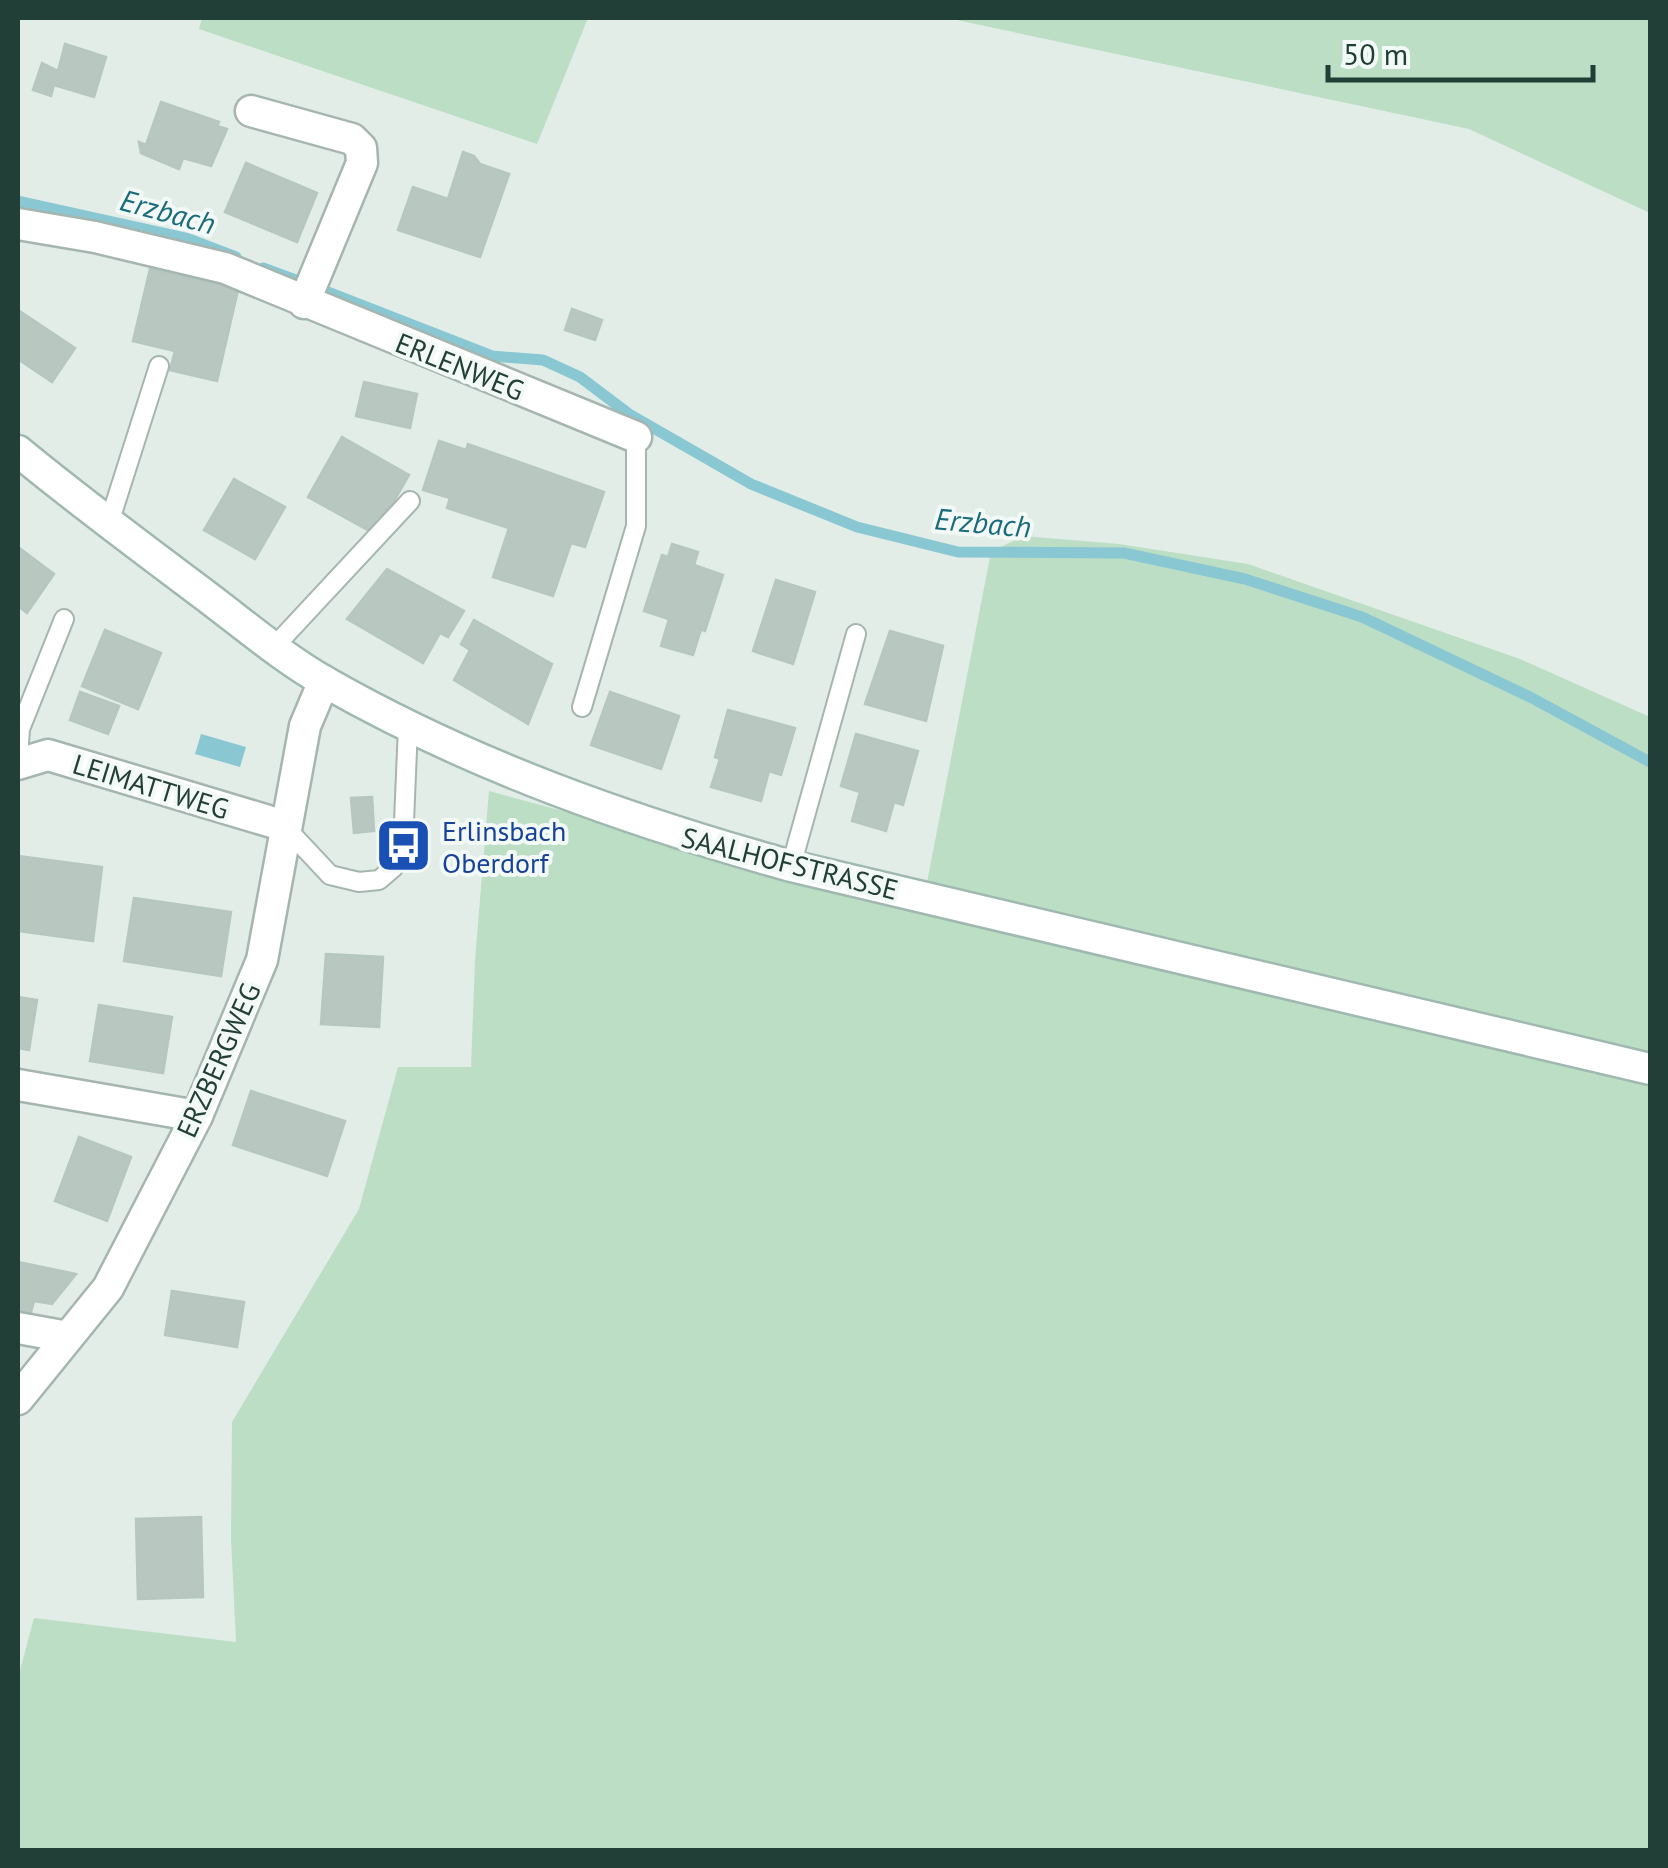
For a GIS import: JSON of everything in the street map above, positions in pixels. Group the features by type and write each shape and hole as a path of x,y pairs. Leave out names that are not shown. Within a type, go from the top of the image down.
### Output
{"street":[{"path":"251,111 352,138 362,148 362,163 304,303"},
{"name":"ERLENWEG","path":"18,224 95,237 224,268 636,437"},
{"name":"SAALHOFSTRASSE","path":"18,451 324,681 408,726 582,802 672,833 791,866 1650,1069"},
{"name":"ERZBERGWEG","path":"18,1399 108,1288 197,1116 262,960 305,726 324,681"},
{"name":"LEIMATTWEG","path":"18,761 48,755 284,826"},
{"path":"18,1085 197,1116"},
{"path":"18,1328 68,1336"}],"lane":[{"path":"110,523 158,366"},
{"name":"ERLENWEG","path":"582,707 636,526 636,437"},
{"path":"274,647 410,501"},
{"path":"18,761 20,729 64,619"},
{"path":"791,866 856,634"},
{"path":"284,826 330,875 359,882 379,880 394,868 404,846 408,726"}],"green space":[{"path":"202,18 588,18 537,144 199,29"},
{"path":"947,18 1650,18 1650,213 1469,129"},
{"path":"1023,536 1119,544 1248,564 1520,659 1650,717 1650,1850 18,1850 18,1678 34,1618 236,1642 231,1538 232,1422 359,1209 398,1067 471,1067 489,791 922,908 991,552"}],"water":[{"path":"201,734 246,747 240,767 195,754"}],"building":[{"path":"65,44 106,57 94,97 54,85 51,96 33,90 42,63 58,71"},
{"path":"161,102 219,122 217,126 227,129 211,166 183,158 179,169 141,153 139,142 146,145"},
{"path":"463,152 474,156 480,164 509,174 480,257 398,230 413,187 448,199"},
{"path":"246,163 317,193 297,242 225,212"},
{"path":"150,269 238,290 217,381 170,370 175,351 133,341"},
{"path":"572,309 602,320 595,340 565,330"},
{"path":"18,310 75,348 52,382 18,359"},
{"path":"364,382 417,394 410,428 356,416"},
{"path":"342,437 409,475 375,534 308,497"},
{"path":"439,441 466,450 468,444 604,492 585,547 571,543 553,596 493,577 509,528 447,508 450,498 423,490"},
{"path":"234,479 285,507 255,559 204,530"},
{"path":"672,544 698,552 694,565 723,575 705,631 644,611 662,555 668,557"},
{"path":"18,547 54,574 27,613 18,606"},
{"path":"387,569 464,611 448,637 440,633 423,663 347,619"},
{"path":"776,580 815,592 793,664 753,651"},
{"path":"669,619 701,629 693,655 661,646"},
{"path":"474,620 552,664 528,724 454,680 470,650 461,644"},
{"path":"105,630 161,653 138,709 82,686"},
{"path":"890,631 943,646 926,721 865,704"},
{"path":"80,692 119,706 108,734 70,720"},
{"path":"610,692 679,716 661,769 591,745"},
{"path":"728,710 795,728 781,775 769,771 761,801 711,787"},
{"path":"856,734 918,751 903,805 894,802 886,831 852,821 860,792 841,786"},
{"path":"372,797 374,831 354,833 351,798"},
{"path":"18,856 102,867 93,941 18,931"},
{"path":"134,898 231,912 221,976 124,961"},
{"path":"326,954 383,957 379,1027 321,1024"},
{"path":"18,997 37,1000 29,1050 18,1048"},
{"path":"99,1005 172,1017 163,1073 90,1061"},
{"path":"251,1091 345,1121 327,1176 233,1145"},
{"path":"79,1137 131,1157 107,1221 55,1201"},
{"path":"18,1262 76,1274 52,1304 34,1301 30,1316 18,1313"},
{"path":"172,1291 244,1302 237,1347 165,1335"},
{"path":"201,1517 203,1597 138,1599 136,1519"}],"waterway":[{"name":"Erzbach","path":"18,201 186,238 236,257"},
{"name":"Erzbach","path":"263,268 301,282"},
{"name":"Erzbach","path":"325,291 492,356 543,360 580,377 629,414 751,484 857,527 958,552 1124,553 1245,579 1362,617 1532,698 1650,762"}],"place":[{"name":"Erlinsbach Oberdorf","path":"403,846"}]}
